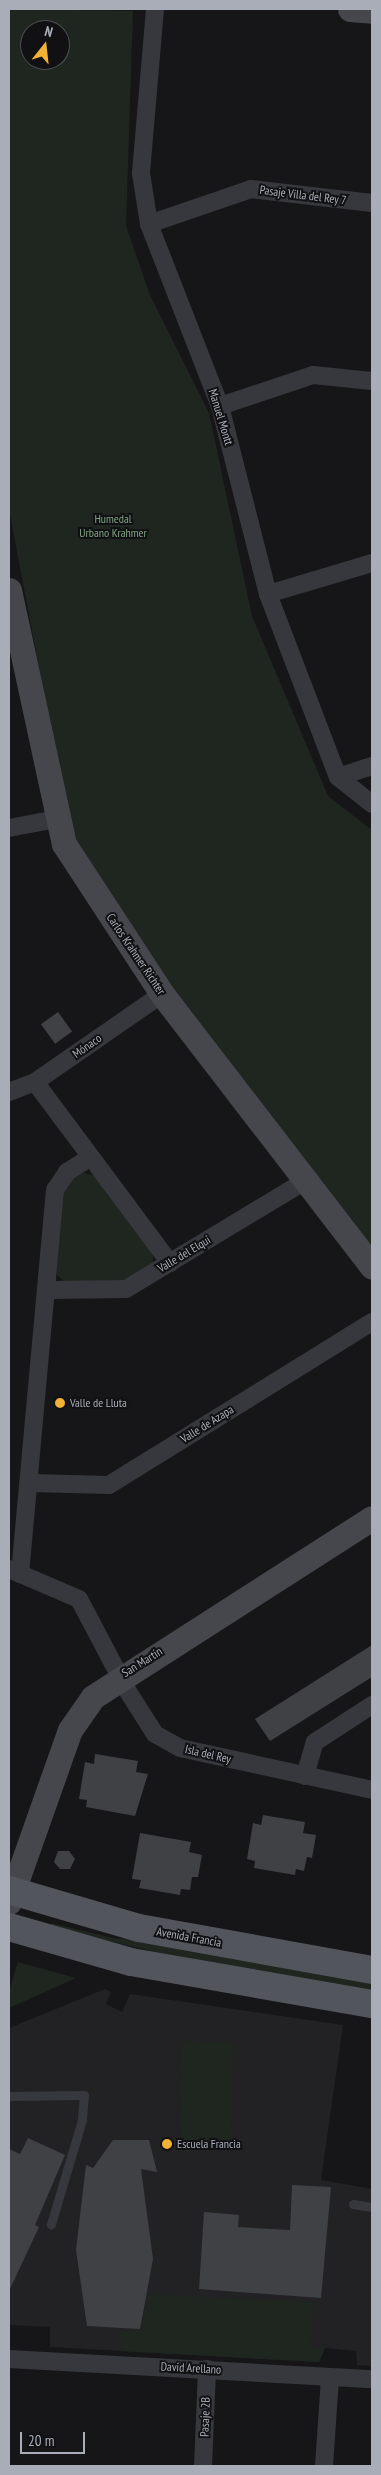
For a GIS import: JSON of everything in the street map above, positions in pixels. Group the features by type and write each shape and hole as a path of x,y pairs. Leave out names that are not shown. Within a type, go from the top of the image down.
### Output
{"main road":[{"name":"Avenida Francia","path":"10,1894 139,1928 372,1970"},
{"path":"9,1927 131,1962 372,2004"}],"street":[{"name":"Manuel Montt","path":"155,9 141,173 149,224 220,406 268,594 338,777"},
{"path":"350,9 372,11"},
{"name":"Pasaje Villa del Rey 7","path":"149,224 251,189 372,204"},
{"path":"220,406 313,375 372,381"},
{"path":"268,594 372,564"},
{"name":"Carlos Krahmer Richter","path":"9,590 17,667 56,819 69,853 162,994 308,1179 372,1267"},
{"path":"338,777 372,766"},
{"path":"338,777 372,804"},
{"path":"9,828 56,819"},
{"name":"Mónaco","path":"9,1092 35,1082 162,994"},
{"path":"35,1082 89,1158 170,1263"},
{"path":"14,1572 30,1483 49,1290 55,1190 67,1172 89,1158"},
{"name":"Valle del Elqui","path":"49,1290 126,1289 308,1179"},
{"name":"Valle de Azapa","path":"30,1483 109,1485 372,1322"},
{"name":"San Martín","path":"10,1894 70,1730 93,1697 120,1676 372,1518"},
{"name":"Isla del Rey","path":"14,1572 78,1599 120,1676 155,1734 180,1748 372,1790"},
{"path":"305,1776 315,1742 372,1705"},
{"name":"David Arellano","path":"9,2359 372,2379"},
{"name":"Pasaje 2B","path":"203,2466 207,2369"},
{"path":"324,2466 330,2377"}],"lane":[{"path":"9,2096 84,2095 82,2120 51,2224"},
{"path":"353,2204 372,2207"}],"shaded area":[{"name":"Escuela Francia","path":"105,1989 111,1992 106,2004 122,2012 130,1994 343,2025 321,2180 372,2189 372,2366 357,2365 356,2351 325,2348 319,2362 50,2347 50,2327 9,2325 9,2028"}],"green space":[{"name":"Humedal Urbano Krahmer","path":"9,9 133,11 126,226 150,295 209,413 252,616 328,796 372,830 372,1256 171,985 71,837 9,509"},
{"path":"79,1172 94,1175 154,1253 152,1266 121,1285 69,1286 56,1274 62,1189"},
{"path":"51,1923 117,1939 142,1937 372,1982 372,1993 160,1953 51,1927"},
{"path":"18,1962 76,1978 9,2008 9,1991"},
{"path":"182,2041 233,2042 231,2144 180,2143"},
{"path":"148,2294 314,2302 310,2348 325,2348 319,2362 120,2351 121,2331 141,2331"}],"building":[{"path":"58,1012 72,1031 55,1044 41,1024"},
{"path":"372,1645 372,1677 270,1741 255,1719"},
{"path":"95,1754 138,1761 136,1772 148,1774 135,1816 86,1807 87,1800 79,1799 85,1762 94,1764"},
{"path":"263,1815 305,1822 303,1833 316,1835 312,1858 307,1857 304,1871 296,1869 295,1875 254,1868 255,1861 247,1859 253,1823 261,1825"},
{"path":"140,1833 191,1842 189,1852 202,1855 198,1877 192,1877 190,1890 181,1889 180,1895 139,1888 141,1880 132,1879"},
{"path":"58,1851 69,1851 75,1859 70,1869 60,1869 54,1862"},
{"path":"28,2138 65,2155 35,2225 39,2227 9,2291 9,2149 20,2154"},
{"path":"113,2140 149,2140 157,2172 141,2169 153,2259 140,2329 87,2326 76,2250 86,2165 93,2168"},
{"path":"292,2185 331,2187 321,2298 199,2289 204,2212 239,2215 238,2227 290,2230"}],"place":[{"name":"Valle de Lluta","path":"60,1403"},
{"name":"Escuela Francia","path":"167,2144"}]}
